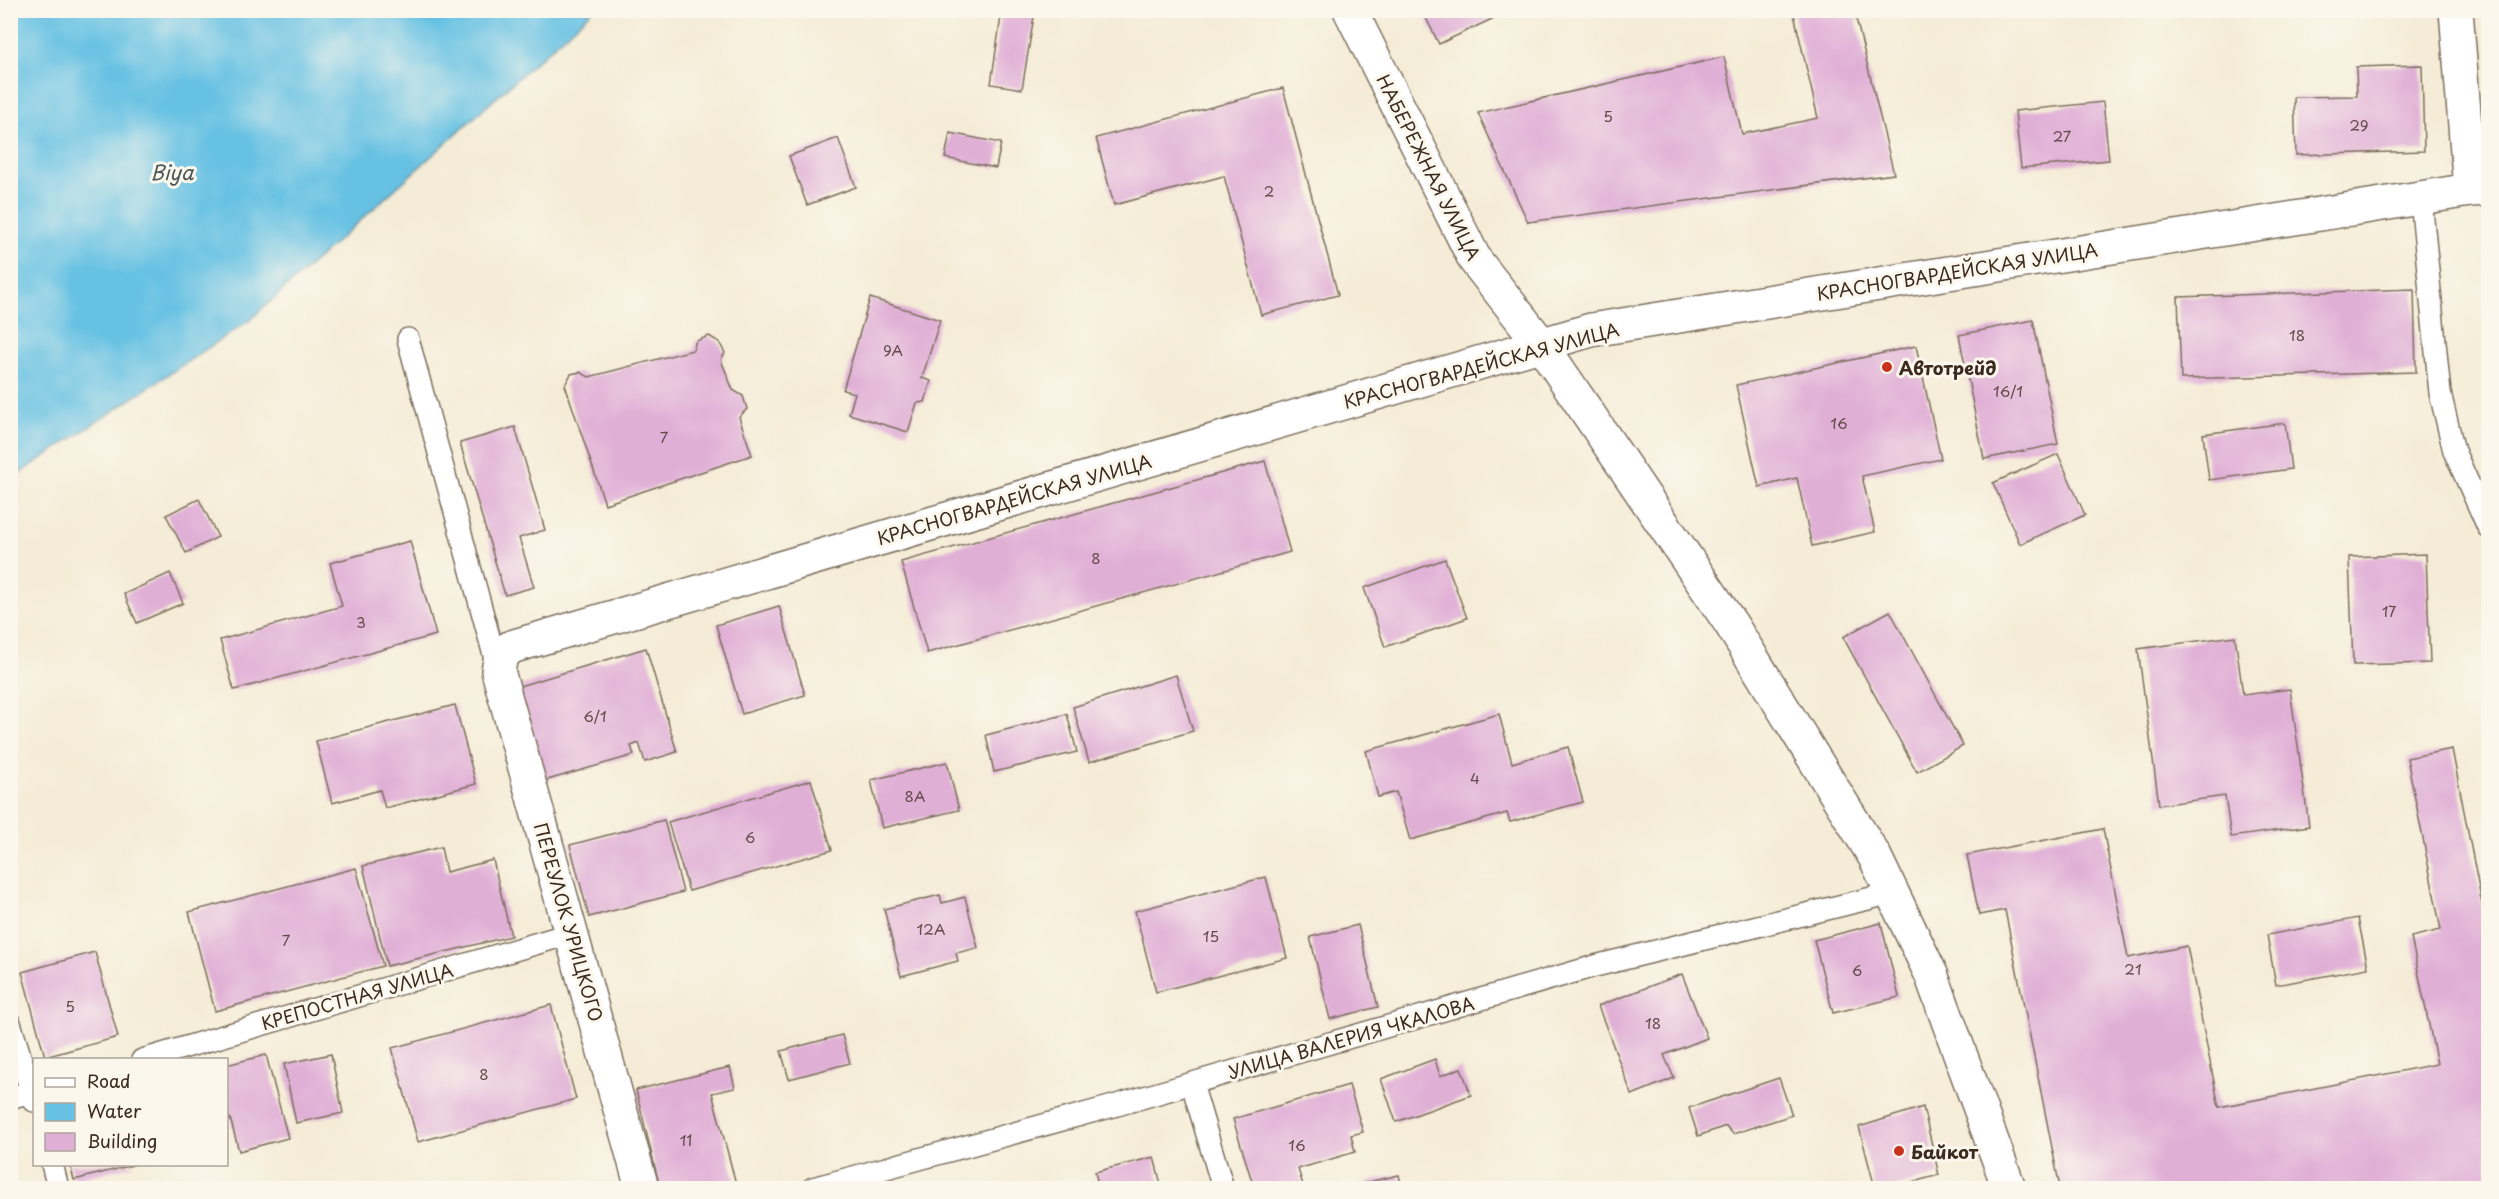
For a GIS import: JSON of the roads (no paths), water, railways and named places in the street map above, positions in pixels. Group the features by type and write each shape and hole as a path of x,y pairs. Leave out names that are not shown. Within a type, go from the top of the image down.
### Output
{"street":[{"name":"НАБЕРЕЖНАЯ УЛИЦА","path":"1350,10 1475,260 1541,344 1731,624 1875,856 1931,974 2009,1188"},
{"path":"2456,10 2479,189"},
{"name":"КРАСНОГВАРДЕЙСКАЯ УЛИЦА","path":"500,663 511,647 1602,328 2479,189"},
{"name":"ПЕРЕУЛОК УРИЦКОГО","path":"500,663 642,1188"}],"lane":[{"path":"2421,199 2440,393 2454,451 2488,527"},
{"path":"408,339 500,663"},
{"name":"УЛИЦА ВАЛЕРИЯ ЧКАЛОВА","path":"813,1188 1192,1084 1595,966 1892,893"},
{"name":"КРЕПОСТНАЯ УЛИЦА","path":"145,1058 572,933"},
{"path":"10,1023 33,1092"},
{"path":"1192,1084 1223,1188"},
{"path":"10,1098 33,1095"},
{"path":"52,1166 58,1188"}],"water":[{"name":"Biya","path":"11,10 592,11 250,320 11,479"}],"place":[{"name":"Автотрейд","path":"1887,367"},
{"name":"Байкот","path":"1899,1151"}]}
